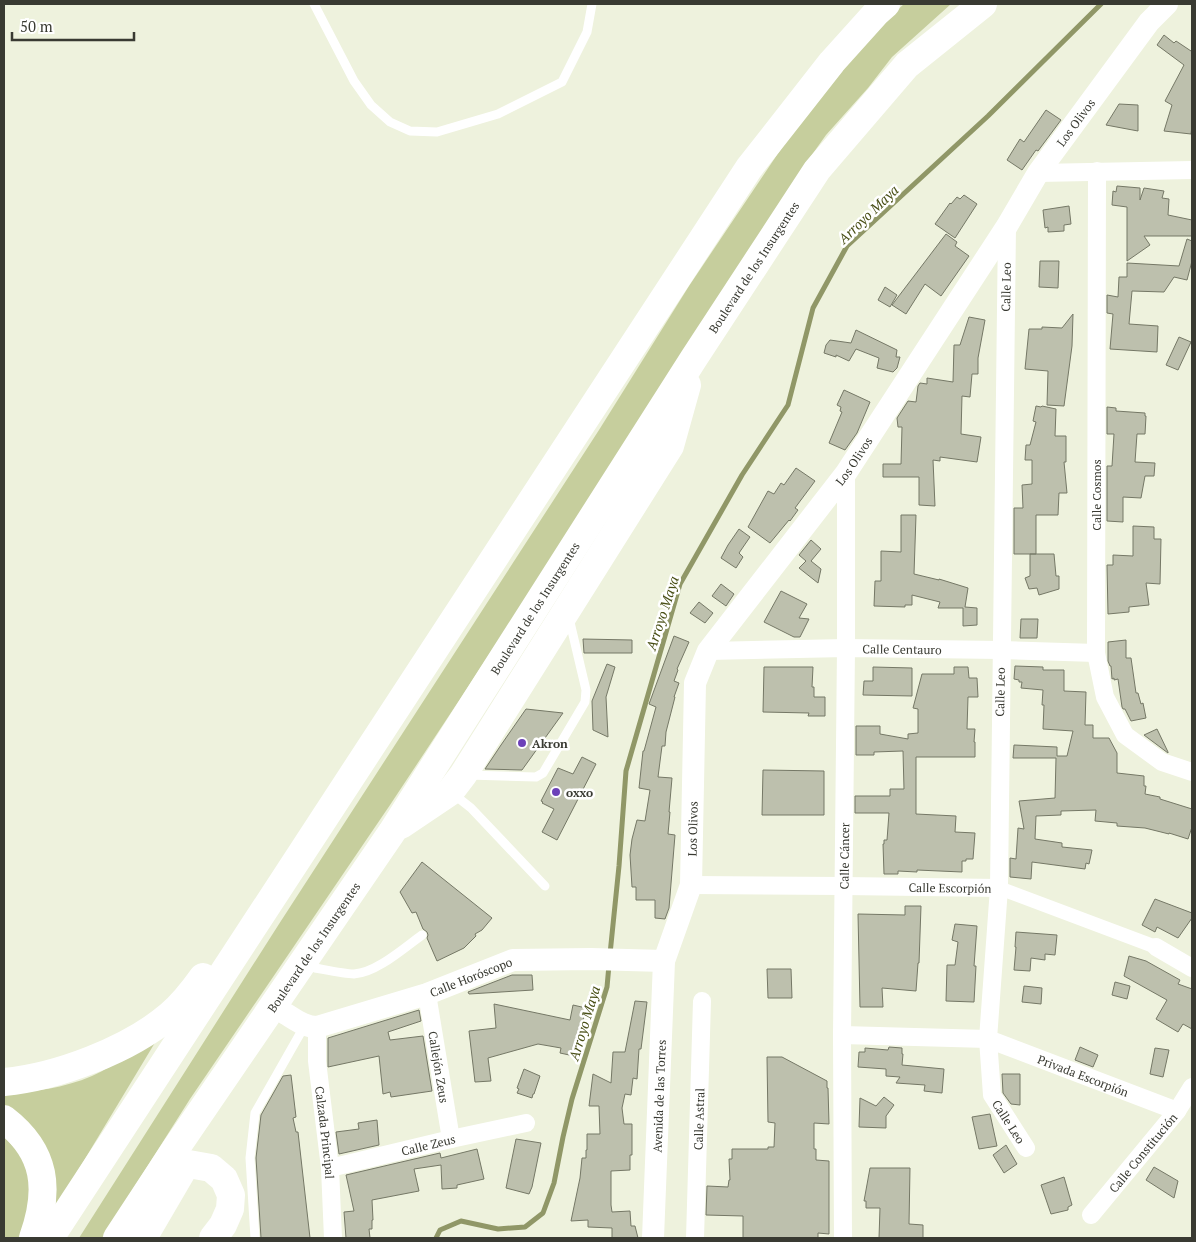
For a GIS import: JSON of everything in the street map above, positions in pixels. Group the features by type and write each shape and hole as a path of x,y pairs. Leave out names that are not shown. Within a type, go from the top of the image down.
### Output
{"highway":[{"path":"50,1238 749,168 832,62 876,12 886,4"},
{"name":"Boulevard de los Insurgentes","path":"117,1238 176,1148 386,841 694,358 817,170 907,65 983,4"},
{"path":"143,1238 181,1173 183,1163 303,1022 315,968 386,841 457,783 670,446 694,358"},
{"path":"4,1082 38,1077 89,1061 146,1032 170,1015 191,994 321,823"},
{"path":"4,1118 17,1129 26,1141 41,1171 43,1185 42,1207 33,1238"},
{"path":"183,1163 211,1168 224,1179 231,1195 230,1209 223,1225 214,1238"}],"street":[{"name":"Los Olivos","path":"664,961 691,886 695,683 708,651 846,472 1006,226 1038,173 1149,22 1167,4"},
{"path":"1038,173 1192,170"},
{"name":"Calle Cosmos","path":"1097,172 1096,653 1105,697 1126,735 1162,762 1192,772"},
{"name":"Calle Leo","path":"1006,226 999,888 988,1039 992,1095 1026,1148"},
{"name":"Calle Cáncer","path":"843,1238 842,1035 846,472"},
{"name":"Calle Centauro","path":"708,651 846,648 1096,653"},
{"name":"Calle Escorpión","path":"691,886 999,888 1156,947 1192,968"},
{"name":"Calle Horóscopo","path":"303,1022 427,994 513,960 591,959 664,961"},
{"name":"Avenida de las Torres","path":"654,1236 664,961"},
{"name":"Callejón Zeus","path":"427,994 451,1139"},
{"name":"Calle Astral","path":"695,1238 702,1001"},
{"name":"Calzada Principal","path":"303,1022 317,1061 330,1168 333,1238"},
{"path":"842,1035 988,1039"},
{"name":"Privada Escorpión","path":"988,1039 1177,1111"},
{"name":"Calle Constitución","path":"1091,1215 1177,1111 1192,1087"},
{"name":"Calle Zeus","path":"330,1168 526,1123"}],"lane":[{"path":"314,4 354,81 371,105 390,122 410,131 437,132 498,114 562,82 587,32 592,4"},
{"path":"545,886 471,808 457,783 536,778 543,773 585,702 586,690 567,610"},
{"path":"315,968 354,974 367,972 376,968 422,935"},
{"path":"255,1238 250,1158 255,1113 303,1022"}],"green space":[{"path":"904,4 951,4 892,57 868,88 826,135 804,166 462,696 190,1099 102,1238 79,1238 279,924 599,430 689,286 783,146 872,33"},
{"path":"159,1036 56,1207 54,1187 4,1113 4,1093 49,1089 71,1084 109,1067"},
{"path":"4,1137 26,1162 35,1181 28,1238 4,1238"}],"building":[{"path":"1164,35 1174,43 1176,41 1191,51 1192,49 1191,134 1164,131 1172,105 1165,101 1184,65 1157,45"},
{"path":"1119,104 1138,105 1138,131 1106,125"},
{"path":"1046,110 1061,120 1022,170 1007,160 1020,139 1024,142"},
{"path":"1117,186 1140,188 1140,200 1144,188 1164,191 1162,198 1169,199 1168,215 1192,220 1192,236 1144,236 1150,245 1127,261 1127,207 1112,205 1113,191 1116,192"},
{"path":"964,195 977,204 955,238 935,224 950,203 957,197 960,199"},
{"path":"1069,206 1071,224 1064,225 1064,231 1048,232 1048,227 1045,228 1043,210"},
{"path":"946,234 957,242 955,246 969,256 941,296 925,284 906,314 892,305"},
{"path":"1187,239 1192,241 1192,261 1187,280 1174,277 1164,292 1132,291 1129,324 1158,326 1157,352 1110,349 1113,314 1107,313 1107,295 1118,297 1119,277 1127,277 1127,263 1179,266"},
{"path":"1040,261 1059,261 1058,288 1039,287"},
{"path":"885,287 897,295 890,307 878,300"},
{"path":"1073,314 1072,346 1064,406 1047,405 1048,371 1025,369 1029,329 1042,329 1042,327 1062,328"},
{"path":"969,317 985,320 978,358 978,374 972,374 970,397 962,396 961,434 981,437 977,462 940,457 940,461 933,460 935,506 919,505 919,477 883,477 883,464 901,464 902,427 898,427 897,418 908,401 916,402 920,383 927,384 927,378 953,382 954,345 960,345"},
{"path":"856,330 897,350 896,357 900,357 897,368 893,372 877,368 879,358 856,349 849,361 836,355 836,357 824,353 826,345 830,340 851,343"},
{"path":"1179,337 1191,342 1178,370 1166,365"},
{"path":"844,390 870,402 857,433 845,450 829,443 842,412 840,411 841,407 837,405"},
{"path":"1036,406 1056,409 1055,436 1066,436 1066,462 1064,462 1067,493 1059,493 1058,515 1036,515 1036,554 1014,554 1014,508 1023,508 1022,485 1032,484 1032,460 1025,460 1026,445 1030,445 1036,422 1033,421"},
{"path":"1107,407 1116,408 1116,411 1145,413 1145,434 1137,434 1135,462 1155,463 1154,476 1145,476 1141,498 1123,497 1123,522 1107,521 1107,466 1112,466 1114,434 1107,434"},
{"path":"796,468 815,481 795,508 798,510 770,543 748,527 768,491 774,494 781,483 784,485"},
{"path":"901,515 916,515 914,574 968,588 965,607 977,608 977,625 963,626 963,608 938,608 940,602 912,595 912,605 905,605 905,607 874,606 875,581 881,581 881,551 901,552"},
{"path":"1133,526 1154,527 1154,539 1161,539 1160,584 1146,583 1149,605 1129,607 1129,612 1108,614 1107,565 1113,565 1113,555 1133,556"},
{"path":"739,529 750,537 739,553 743,557 736,568 721,558"},
{"path":"811,540 821,549 811,561 821,569 818,583 799,568 806,561 799,555"},
{"path":"1030,554 1054,554 1056,576 1059,576 1059,589 1039,595 1037,588 1029,589 1025,578 1030,576"},
{"path":"721,584 734,594 726,606 712,596"},
{"path":"781,591 807,604 799,618 809,619 800,637 794,637 764,622"},
{"path":"699,602 713,613 705,623 690,613"},
{"path":"1021,619 1038,619 1037,638 1020,638"},
{"path":"674,636 689,642 677,669 674,681 679,683 666,732 665,746 662,746 658,777 672,778 668,834 675,835 669,908 665,919 655,918 655,900 636,900 636,887 632,887 630,855 637,820 645,821 650,790 639,788 643,751 656,707 649,704"},
{"path":"583,639 632,640 632,653 584,653"},
{"path":"1126,640 1126,658 1131,658 1136,693 1138,693 1141,704 1143,703 1146,718 1131,721 1122,707 1118,679 1112,679 1111,666 1108,661 1108,642"},
{"path":"607,664 615,667 606,697 608,737 593,730 592,701"},
{"path":"1015,666 1043,667 1043,670 1064,670 1064,691 1086,692 1085,725 1093,725 1093,738 1109,738 1117,753 1117,773 1144,776 1145,794 1160,797 1160,799 1192,809 1192,827 1188,839 1145,828 1117,826 1117,823 1095,821 1096,810 1061,811 1061,815 1036,816 1035,839 1062,843 1062,847 1092,850 1089,864 1086,863 1085,869 1032,862 1031,879 1010,877 1010,858 1016,859 1018,828 1024,829 1019,801 1055,798 1056,758 1013,758 1014,745 1057,747 1057,756 1067,756 1073,731 1043,729 1043,690 1021,688 1022,682 1014,679"},
{"path":"764,667 813,667 812,687 814,687 814,697 825,697 825,716 808,716 809,713 763,712"},
{"path":"873,667 912,668 912,696 863,695 864,681 873,681"},
{"path":"954,667 968,667 969,678 977,678 978,697 968,697 967,729 975,729 975,757 916,757 916,814 956,816 955,832 975,833 973,859 962,861 962,872 917,870 917,872 898,871 898,874 884,874 883,844 884,840 887,840 889,813 855,813 855,796 890,796 890,789 904,789 903,751 874,752 874,755 856,755 856,726 880,726 880,734 908,739 908,734 918,733 918,709 913,708 922,674 954,674"},
{"name":"Akron","path":"526,709 563,713 522,770 485,769 501,745"},
{"path":"1157,729 1168,752 1168,753 1144,735"},
{"path":"582,757 596,764 557,840 542,832 554,809 541,801 558,768 573,774"},
{"path":"763,770 824,771 824,815 762,815"},
{"path":"422,862 492,918 482,930 475,934 476,936 464,948 437,961 427,938 427,932 423,929 416,912 412,913 400,892"},
{"path":"1155,899 1192,913 1192,918 1178,938 1157,927 1155,932 1142,925"},
{"path":"905,906 921,906 916,991 882,988 883,1007 860,1007 858,914 905,915"},
{"path":"955,924 977,926 974,1002 946,1001 947,965 955,965 958,942 952,940"},
{"path":"1016,932 1057,935 1055,955 1045,954 1045,960 1031,958 1030,971 1014,970"},
{"path":"1129,956 1146,961 1180,980 1178,984 1192,989 1192,1029 1183,1024 1178,1032 1156,1019 1167,1000 1124,976"},
{"path":"767,969 791,969 792,998 768,998"},
{"path":"512,975 532,975 533,990 469,994 468,992"},
{"path":"1115,982 1130,986 1127,999 1112,995"},
{"path":"1024,986 1042,988 1041,1004 1022,1002"},
{"path":"635,1001 647,1002 641,1049 639,1049 637,1079 633,1078 631,1095 625,1094 622,1108 624,1124 632,1124 632,1155 630,1155 630,1170 611,1171 611,1205 612,1212 630,1211 631,1226 635,1226 638,1238 612,1238 612,1228 588,1227 588,1220 571,1221 582,1158 586,1158 587,1134 600,1134 599,1106 589,1106 593,1074 611,1083 613,1052 625,1052"},
{"path":"494,1004 570,1020 573,1005 586,1008 574,1056 560,1053 561,1048 538,1044 488,1058 491,1081 475,1082 469,1031 496,1028"},
{"path":"419,1010 421,1021 388,1032 390,1040 423,1036 432,1091 391,1097 390,1092 383,1094 379,1056 328,1067 328,1038"},
{"path":"889,1047 902,1048 902,1065 944,1069 942,1093 924,1091 925,1085 896,1083 900,1077 886,1076 886,1069 858,1067 859,1052 865,1052 865,1048 888,1050"},
{"path":"1080,1047 1098,1055 1093,1067 1075,1060"},
{"path":"1155,1048 1169,1050 1163,1077 1150,1074"},
{"path":"767,1057 782,1057 827,1081 829,1124 814,1123 814,1149 816,1149 816,1160 829,1161 829,1234 818,1233 818,1238 743,1238 743,1216 706,1215 707,1186 728,1187 730,1180 729,1159 732,1159 732,1149 768,1149 768,1147 774,1147 775,1123 768,1122"},
{"path":"524,1069 540,1076 532,1098 517,1093"},
{"path":"1002,1074 1020,1074 1020,1105 1011,1104 1003,1093"},
{"path":"291,1075 296,1117 293,1118 296,1132 298,1132 310,1238 261,1238 256,1158 261,1115 283,1076"},
{"path":"884,1097 894,1105 886,1116 886,1128 859,1127 860,1098 876,1106"},
{"path":"990,1114 997,1146 979,1149 972,1117"},
{"path":"377,1120 379,1145 339,1154 336,1132 359,1129 358,1123"},
{"path":"516,1139 541,1143 529,1194 506,1188"},
{"path":"1006,1145 1017,1164 1004,1173 993,1155"},
{"path":"477,1149 484,1179 457,1185 457,1188 442,1189 441,1165 414,1169 419,1191 372,1200 373,1220 372,1229 369,1229 370,1238 346,1238 344,1212 354,1211 346,1175 440,1153 441,1158"},
{"path":"1154,1167 1178,1181 1174,1198 1146,1180"},
{"path":"870,1168 910,1168 909,1224 923,1225 923,1238 879,1238 880,1208 866,1208 866,1201 864,1201"},
{"path":"1064,1177 1072,1205 1068,1207 1068,1210 1051,1214 1041,1185"}],"waterway":[{"name":"Arroyo Maya","path":"610,954 626,771 680,584 742,475 788,405 813,308 847,246 988,116 1101,4"},
{"name":"Arroyo Maya","path":"436,1238 440,1230 461,1221 498,1229 525,1227 543,1213 554,1183 572,1099 607,987 609,965"}],"place":[{"name":"Akron","path":"522,743"},
{"name":"oxxo","path":"556,792"}]}
